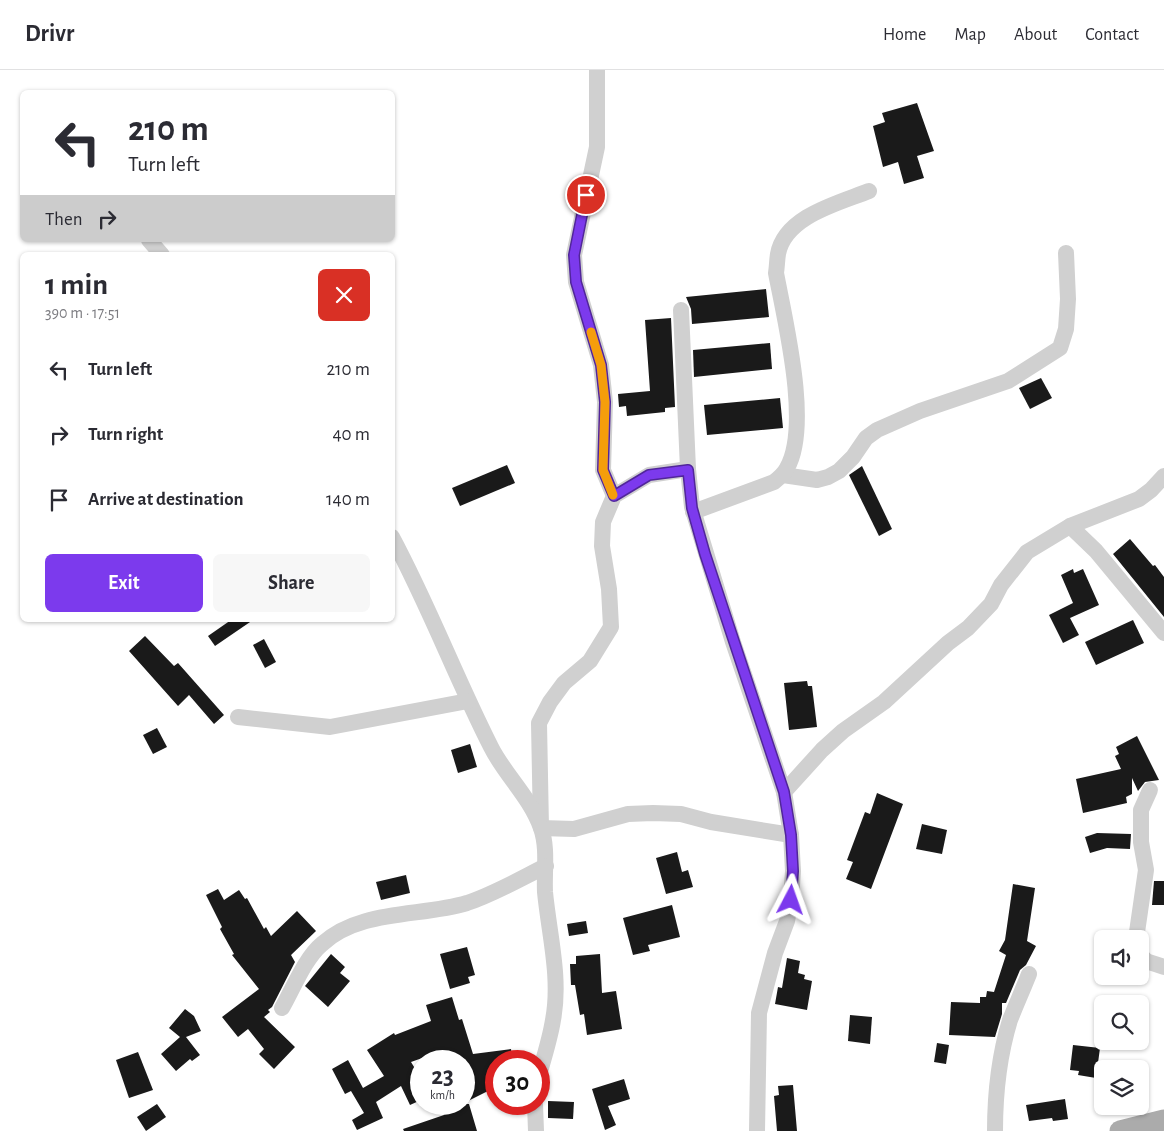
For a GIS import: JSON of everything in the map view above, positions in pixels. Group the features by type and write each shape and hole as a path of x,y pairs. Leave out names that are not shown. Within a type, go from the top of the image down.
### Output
{"main road":[{"path":"1120,1131 1164,1120"}],"street":[{"path":"597,70 596,147 574,255 576,282 601,365 605,402 603,470 614,496"},
{"path":"694,512 774,482 788,467 794,446 797,404 776,273 778,252 786,236 814,212 870,191"},
{"path":"151,242 159,252"},
{"path":"782,475 817,480 828,477 839,471 853,457 866,438 877,430 920,411 1008,381 1060,348 1066,329 1068,299 1066,253"},
{"path":"681,310 688,470 694,512 731,634 784,792 791,835 793,871 790,907 758,1013 757,1131"},
{"path":"546,1050 554,1020 555,985 545,890 546,866 541,828 539,723 550,702 564,683 590,661 611,627 603,522 614,496 649,475 688,470"},
{"path":"784,792 822,750 843,731 884,702 948,643 968,628 991,604 1001,585 1027,552 1070,526 1139,499 1164,476"},
{"path":"1070,526 1096,552 1164,633"},
{"path":"395,543 415,579 468,701 499,763 525,798 541,828"},
{"path":"238,717 330,727 468,701"},
{"path":"1137,930 1146,870 1141,842 1142,810 1150,790"},
{"path":"541,828 574,829 628,814 653,813 681,814 711,822 791,835"},
{"path":"282,1008 313,953 322,943 336,934 354,926 388,916 465,904 546,866"},
{"path":"1149,963 1164,968"},
{"path":"995,1131 997,1084 1001,1058 1010,1021 1029,974"},
{"path":"535,1115 536,1131"}],"building":[{"path":"917,103 934,151 917,156 924,178 904,184 898,162 883,167 873,126 885,122 882,113"},
{"path":"766,289 769,317 692,324 691,309 686,297"},
{"path":"671,318 675,407 665,408 665,412 627,416 626,406 619,407 618,394 650,391 645,320"},
{"path":"770,343 772,369 694,377 693,350"},
{"path":"1041,378 1052,398 1030,409 1019,388"},
{"path":"780,398 783,428 707,435 704,405"},
{"path":"507,465 515,483 460,506 452,488"},
{"path":"862,466 892,529 879,536 849,475"},
{"path":"1130,539 1164,577 1164,617 1113,554"},
{"path":"1073,569 1074,573 1083,569 1099,605 1070,618 1079,635 1063,643 1049,615 1073,603 1061,575"},
{"path":"1133,620 1144,643 1096,665 1085,642"},
{"path":"228,622 250,622 215,646 208,636"},
{"path":"145,636 174,666 178,663 224,715 214,724 189,695 178,706 129,651"},
{"path":"264,639 276,662 265,668 253,645"},
{"path":"807,681 808,686 812,686 817,727 789,730 784,683"},
{"path":"157,728 167,747 153,754 143,735"},
{"path":"1137,736 1159,780 1145,782 1138,791 1132,778 1132,794 1126,797 1127,803 1083,813 1076,779 1121,769 1115,756 1119,754 1116,747"},
{"path":"470,744 477,767 458,773 451,750"},
{"path":"877,793 903,804 871,889 846,879 853,862 847,860 865,812 870,814"},
{"path":"922,824 947,830 942,854 916,849"},
{"path":"1097,833 1131,834 1130,849 1107,848 1090,853 1085,837"},
{"path":"677,852 682,872 688,870 693,887 666,894 656,858"},
{"path":"406,875 410,893 381,900 376,882"},
{"path":"1154,881 1164,881 1164,905 1152,905"},
{"path":"1013,884 1035,888 1027,941 1036,946 1026,965 1020,970 1006,1003 1002,1003 1002,1014 995,1037 949,1035 951,1002 980,1003 980,997 986,997 987,991 994,992 1006,955 999,951 1005,940"},
{"path":"218,889 224,900 239,890 245,899 247,898 264,929 266,927 271,936 297,911 316,931 291,955 295,962 272,1007 268,1010 270,1012 264,1017 295,1047 274,1069 259,1054 264,1049 248,1029 238,1037 222,1017 259,989 232,955 234,954 220,929 222,927 206,895"},
{"path":"672,905 680,937 648,945 650,951 633,955 623,918"},
{"path":"586,921 588,933 569,936 567,924"},
{"path":"467,947 475,975 468,977 470,983 450,989 440,954"},
{"path":"331,954 345,967 340,973 350,981 328,1007 305,986"},
{"path":"600,954 602,993 616,991 622,1029 587,1035 584,1014 580,1015 575,985 571,985 570,964 576,964 576,956"},
{"path":"787,958 800,961 798,973 805,975 804,979 812,981 807,1010 775,1004 778,987 782,988"},
{"path":"452,997 459,1020 462,1019 472,1050 410,1050 410,1105 401,1086 376,1102 383,1118 357,1130 352,1120 364,1113 351,1091 345,1094 332,1069 348,1060 363,1088 384,1076 367,1050 394,1033 395,1035 431,1021 426,1005"},
{"path":"185,1009 194,1016 201,1031 186,1037 200,1055 192,1061 190,1059 176,1071 161,1054 180,1037 169,1028"},
{"path":"850,1015 872,1017 870,1044 848,1041"},
{"path":"937,1043 949,1045 946,1064 934,1062"},
{"path":"1073,1045 1094,1047 1094,1050 1100,1050 1098,1060 1094,1060 1094,1078 1078,1075 1079,1071 1070,1070"},
{"path":"138,1052 153,1090 129,1098 116,1060"},
{"path":"485,1052 485,1092 475,1098 475,1054"},
{"path":"624,1079 630,1099 608,1106 616,1125 605,1130 592,1089"},
{"path":"793,1085 797,1131 777,1131 774,1096 779,1095 778,1086"},
{"path":"1065,1099 1068,1119 1053,1121 1052,1118 1029,1121 1026,1105"},
{"path":"550,1101 574,1102 573,1119 548,1118 548,1115 550,1115"},
{"path":"157,1104 166,1117 146,1131 137,1117"},
{"path":"444,1115 472,1115 477,1131 404,1131 403,1129"}],"slow traffic":[{"path":"591,332 601,365 605,402 603,470 613,495"}],"route":[{"path":"586,195 574,255 576,282 601,365 605,402 603,470 614,496 649,475 688,470 692,508 705,554 784,792 791,835 793,871 791,900"}]}
